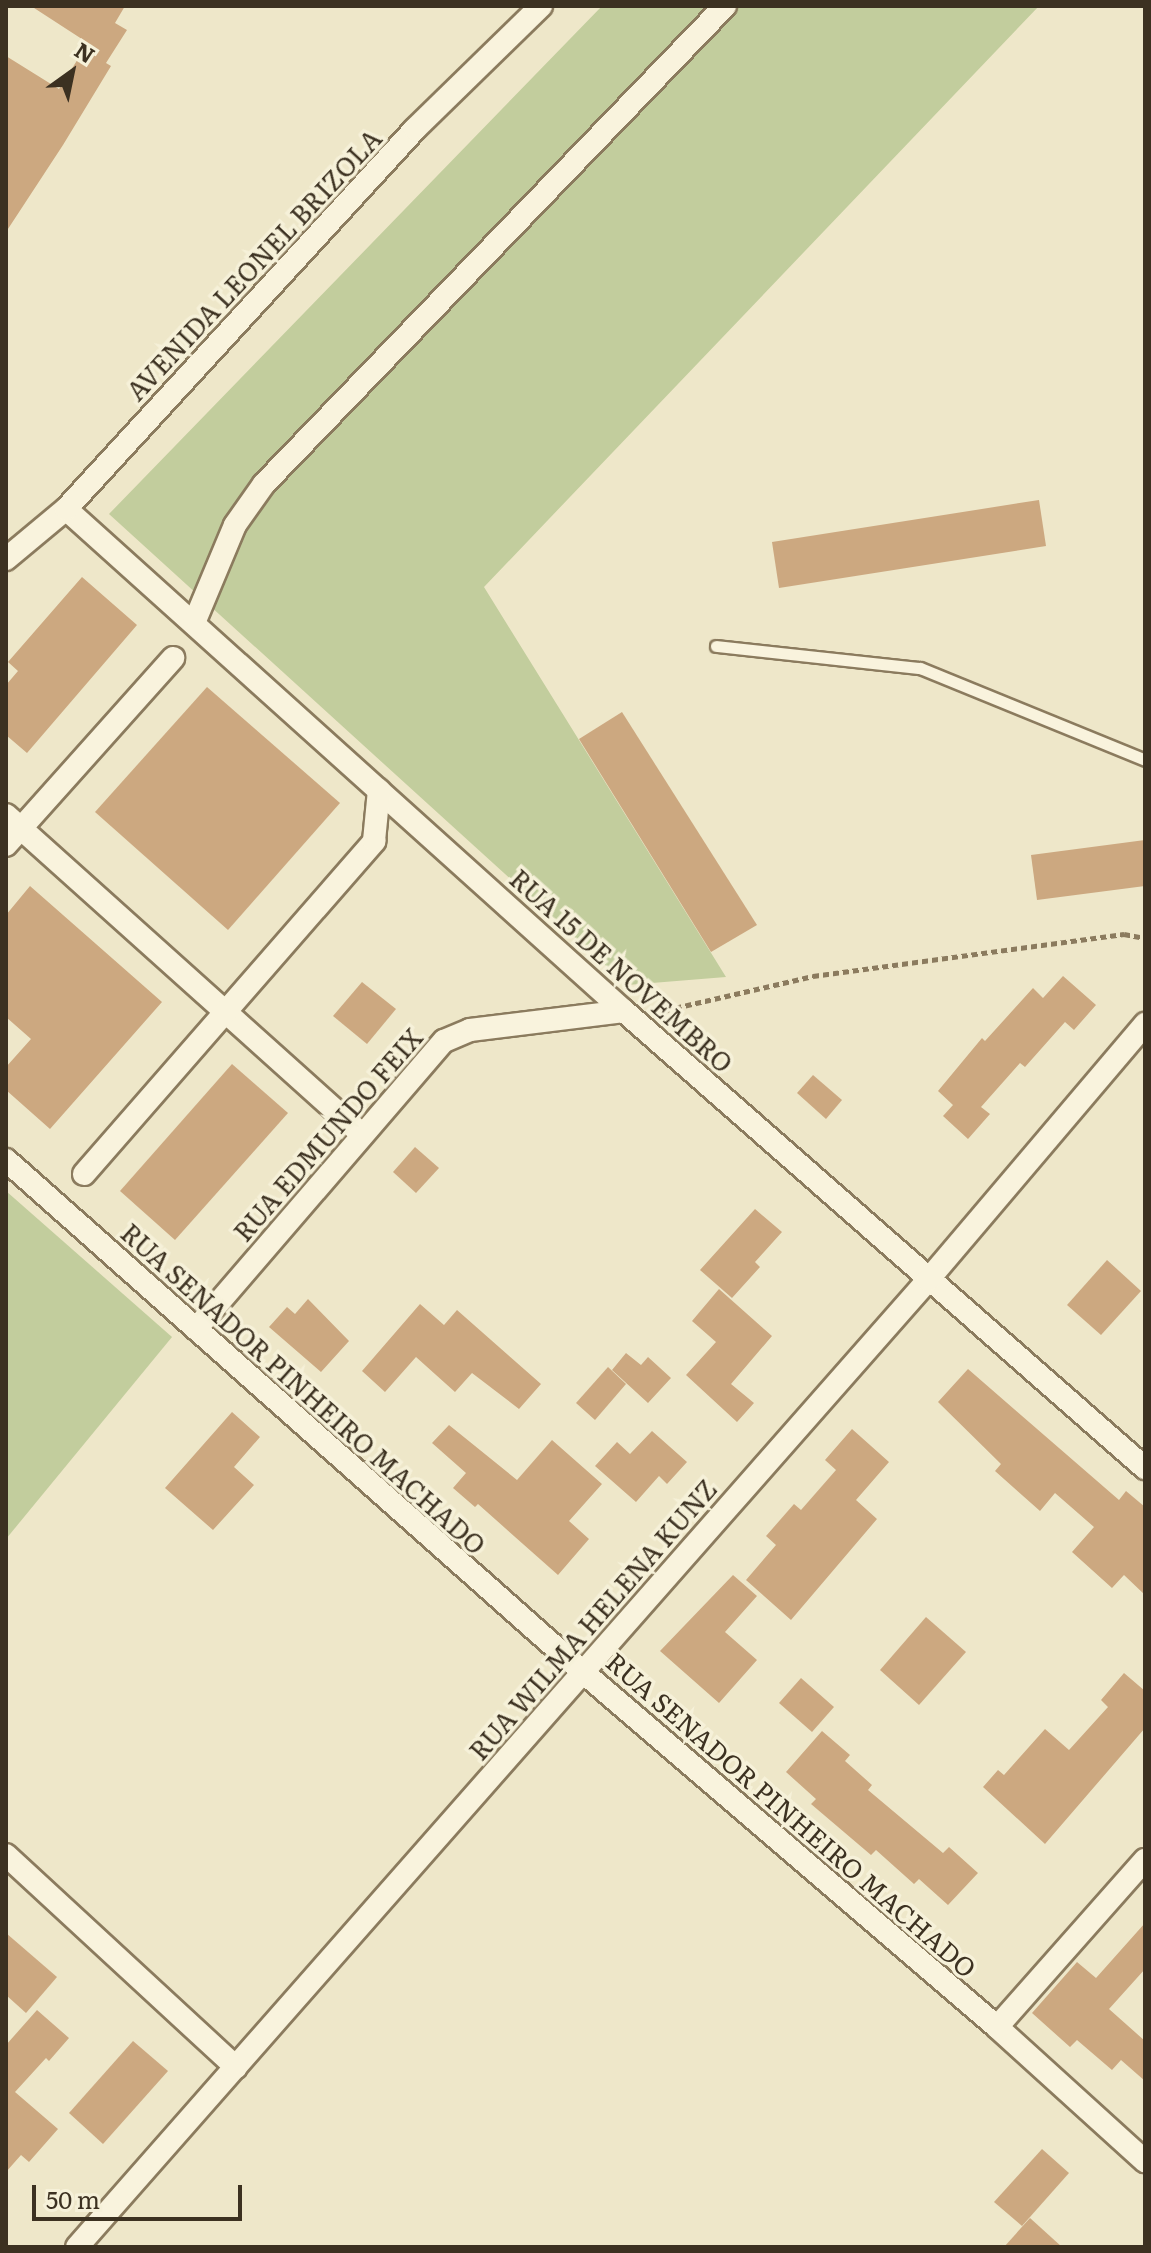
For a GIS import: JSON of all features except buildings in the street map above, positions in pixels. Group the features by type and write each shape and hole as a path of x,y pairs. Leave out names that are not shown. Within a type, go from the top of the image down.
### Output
{"street":[{"name":"AVENIDA LEONEL BRIZOLA","path":"6,559 66,509 415,129 541,6"},
{"path":"194,623 235,525 264,484 725,6"},
{"name":"RUA 15 DE NOVEMBRO","path":"66,509 624,1011 1145,1468"},
{"path":"173,658 11,829 362,1134"},
{"path":"84,1174 374,841 379,790"},
{"name":"RUA EDMUNDO FEIX","path":"196,1329 444,1041 470,1030 624,1011"},
{"name":"RUA WILMA HELENA KUNZ","path":"77,2247 928,1280 1145,1024"},
{"name":"RUA SENADOR PINHEIRO MACHADO","path":"6,1160 583,1672 997,2027 1145,2161"},
{"path":"6,1855 236,2067"},
{"path":"997,2027 1145,1860"}],"lane":[{"path":"716,646 920,668 1145,760"}],"path":[{"path":"650,1034 666,1010 813,976 1124,934 1145,938"}],"green space":[{"path":"602,6 1039,6 484,587 726,977 627,985 109,514"},
{"path":"6,1191 172,1337 6,1539"}]}
